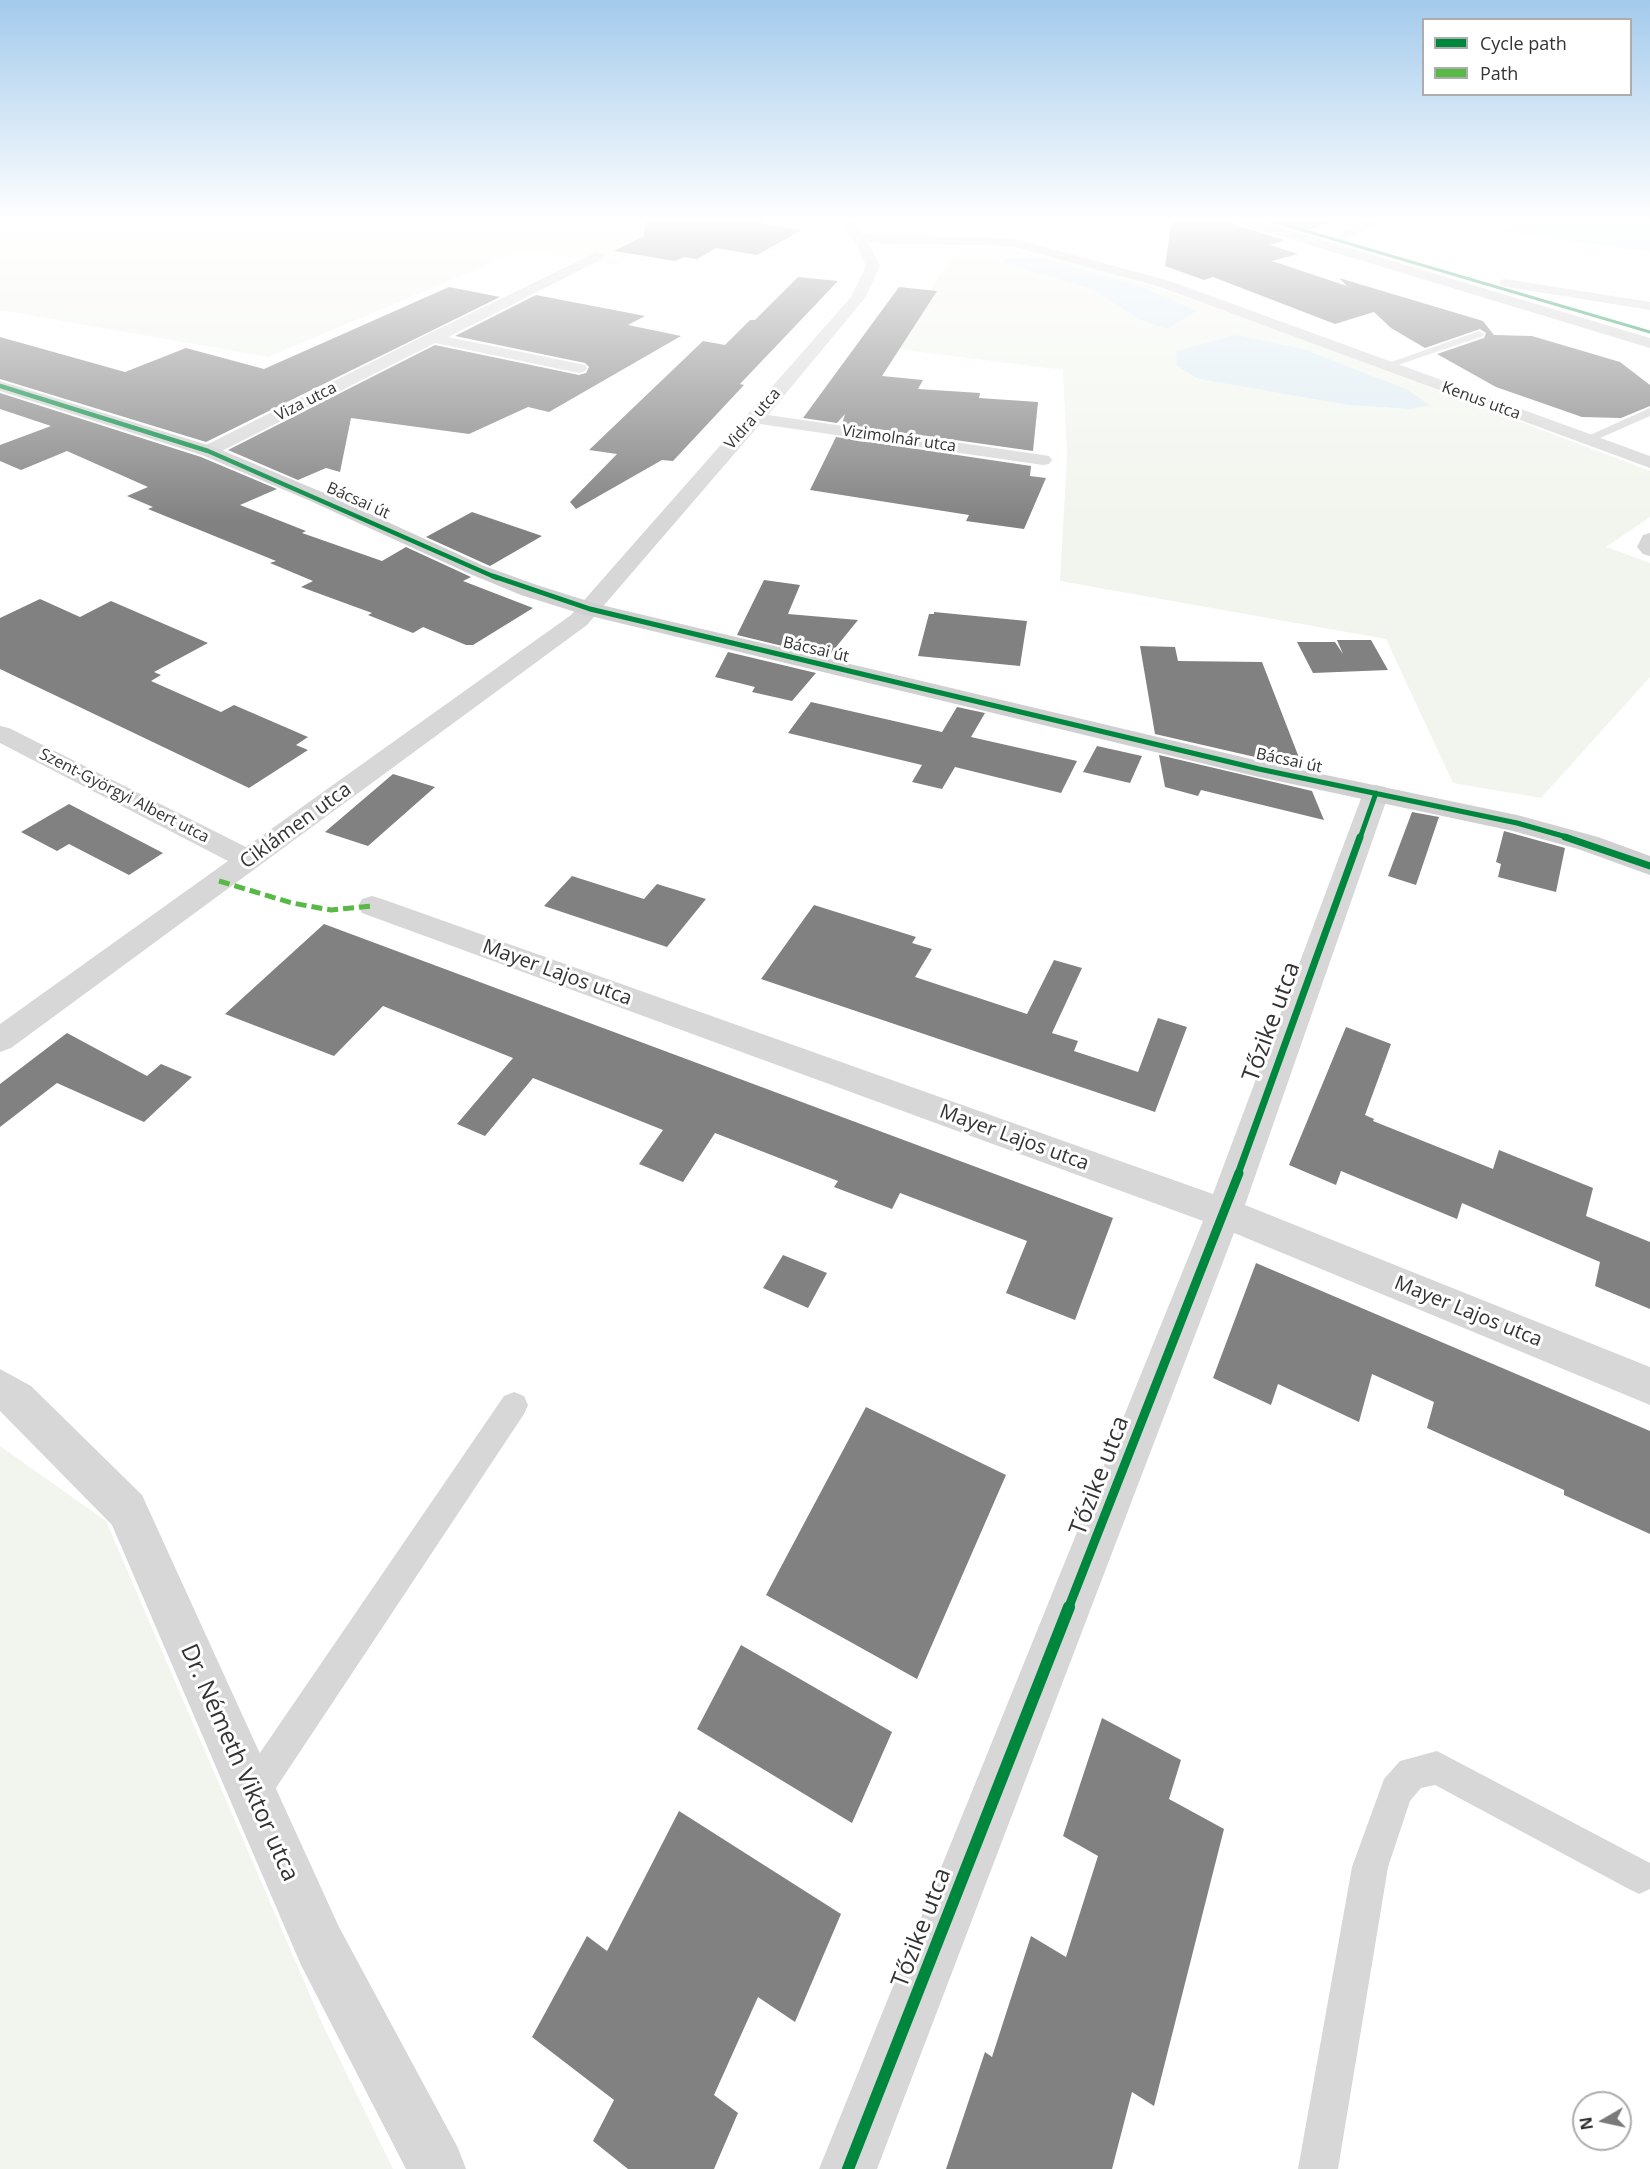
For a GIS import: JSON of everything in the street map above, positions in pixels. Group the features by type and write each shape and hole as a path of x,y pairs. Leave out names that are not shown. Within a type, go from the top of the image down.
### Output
{"main road":[{"path":"1574,320 1650,343"},
{"name":"Bácsai út","path":"0,386 208,451 315,496 477,570 529,590 590,609 1159,745 1517,823 1588,843 1650,866"}],"street":[{"name":"Viza utca","path":"208,451 467,320"},
{"name":"Vidra utca","path":"590,609 602,592 840,320"},
{"name":"Kenus utca","path":"1262,320 1650,462"},
{"path":"431,338 579,368"},
{"name":"Vizimolnár utca","path":"754,418 1043,460"},
{"name":"Ciklámen utca","path":"0,1040 579,620 590,609"},
{"name":"Szent-Györgyi Albert utca","path":"0,733 249,860"},
{"name":"Tőzike utca","path":"848,2169 1224,1213 1376,793"},
{"name":"Mayer Lajos utca","path":"372,906 1224,1213 1650,1386"},
{"name":"Dr. Németh Viktor utca","path":"0,1388 17,1400 127,1510 320,1946 437,2169"}],"lane":[{"path":"1385,366 1479,334"},
{"path":"1587,439 1650,412"},
{"path":"252,1794 514,1405"},
{"path":"1318,2169 1370,1867 1396,1791 1412,1773 1437,1768 1639,1876"}],"shaded area":[{"path":"58,320 356,320 268,357"},
{"path":"914,320 1141,320 1168,329 1182,320 1250,320 1650,471 1650,517 1606,547 1650,563 1650,677 1541,798 1453,783 1386,639 1060,581 1067,456 1063,370 897,349","holes":["1236,335 1409,409 1348,405 1199,379 1176,352"]},
{"path":"1141,320 1182,320 1168,329"},
{"path":"1236,335 1303,349 1408,390 1429,405 1409,409 1348,405 1199,379 1177,366 1176,351"},
{"path":"0,1446 106,1521 322,2023 393,2169 0,2169"}],"building":[{"path":"374,320 453,320 206,442 0,379 0,337 125,372 186,348 264,369"},
{"path":"486,320 637,320 628,325 681,336 549,412 528,407 469,434 351,418 340,472 326,468 298,480 228,450 435,345 579,375 586,373 589,367 585,363 455,336"},
{"path":"750,320 801,320 740,384 744,385 673,461 662,460 576,509 570,502 617,454 589,450 703,341 725,345"},
{"path":"875,320 918,320 882,376 923,380 918,389 980,393 979,398 1038,402 1033,451 842,424 845,414 837,423 803,418"},
{"path":"1325,320 1347,320 1335,324"},
{"path":"1383,320 1480,320 1494,335 1532,336 1620,362 1650,385 1650,406 1621,418 1582,417 1496,387 1437,354 1484,338 1486,333 1480,329 1425,348 1391,328"},
{"path":"0,393 201,457 277,489 240,505 306,531 302,533 382,561 406,547 471,577 463,581 533,608 473,645 466,645 423,627 413,633 368,615 372,613 301,587 313,581 270,563 276,561 148,509 153,507 127,496 148,487 67,451 21,470 0,461 0,445 51,426 0,409"},
{"path":"836,437 1031,466 1030,476 1046,478 1024,529 966,521 969,515 810,490"},
{"path":"472,512 542,536 490,566 426,537"},
{"path":"764,580 800,585 788,614 858,620 828,657 737,635"},
{"path":"40,599 80,617 111,601 208,643 154,672 161,675 151,681 221,712 234,705 308,737 296,745 308,750 249,788 0,669 0,618"},
{"path":"934,612 1027,621 1020,666 918,656 929,614 934,614"},
{"path":"1337,640 1371,640 1388,670 1313,673 1297,642 1335,642 1343,654"},
{"path":"1140,646 1175,647 1178,661 1262,662 1303,768 1155,734"},
{"path":"728,652 816,673 792,701 752,692 755,687 715,677"},
{"path":"811,702 942,732 957,707 985,713 971,737 1077,761 1061,793 955,767 942,789 912,782 922,765 788,733"},
{"path":"1097,746 1142,756 1130,783 1083,772"},
{"path":"1159,755 1312,791 1324,820 1201,790 1198,796 1165,787"},
{"path":"393,774 435,787 368,846 325,832"},
{"path":"69,804 163,853 129,875 69,844 57,851 21,832"},
{"path":"1412,812 1439,817 1416,885 1388,876"},
{"path":"1504,831 1565,848 1556,892 1498,877 1501,864 1496,862"},
{"path":"572,876 644,899 657,884 706,899 667,947 544,906"},
{"path":"814,905 916,937 912,943 932,949 915,977 1027,1014 1054,960 1082,968 1052,1033 1078,1041 1074,1051 1138,1072 1158,1018 1187,1027 1155,1112 761,979"},
{"path":"324,924 1113,1218 1075,1320 1006,1293 1027,1241 900,1193 892,1209 834,1187 838,1181 715,1133 683,1182 639,1164 663,1130 533,1078 485,1136 457,1124 513,1058 383,1006 334,1056 225,1014"},
{"path":"1346,1027 1391,1044 1365,1115 1374,1119 1373,1121 1493,1169 1499,1150 1593,1188 1586,1216 1650,1242 1650,1309 1595,1286 1600,1262 1462,1203 1457,1219 1341,1171 1336,1185 1289,1165"},
{"path":"67,1033 147,1076 161,1064 192,1077 144,1122 57,1083 0,1127 0,1084"},
{"path":"783,1255 827,1273 808,1308 763,1288"},
{"path":"1256,1263 1650,1431 1650,1534 1564,1495 1564,1490 1427,1428 1434,1402 1372,1374 1359,1422 1278,1384 1271,1405 1213,1378"},
{"path":"866,1407 1006,1475 917,1679 766,1595"},
{"path":"741,1645 892,1732 852,1823 697,1729"},
{"path":"1102,1718 1181,1760 1169,1799 1224,1829 1154,2106 1132,2092 1112,2169 946,2169 985,2052 992,2057 1031,1936 1066,1957 1098,1856 1063,1836"},
{"path":"679,1811 841,1914 795,2022 758,1997 714,2095 738,2113 714,2169 628,2169 593,2141 614,2100 532,2037 587,1936 607,1951"}],"marked path":[{"path":"219,881 292,903 331,910 372,906"}],"cycle path":[{"path":"1610,320 1650,332"},
{"path":"0,386 208,451 315,496 477,570 529,590 590,609 1259,769 1517,823 1588,843 1650,866"},
{"path":"848,2169 1224,1213 1376,793"}]}
